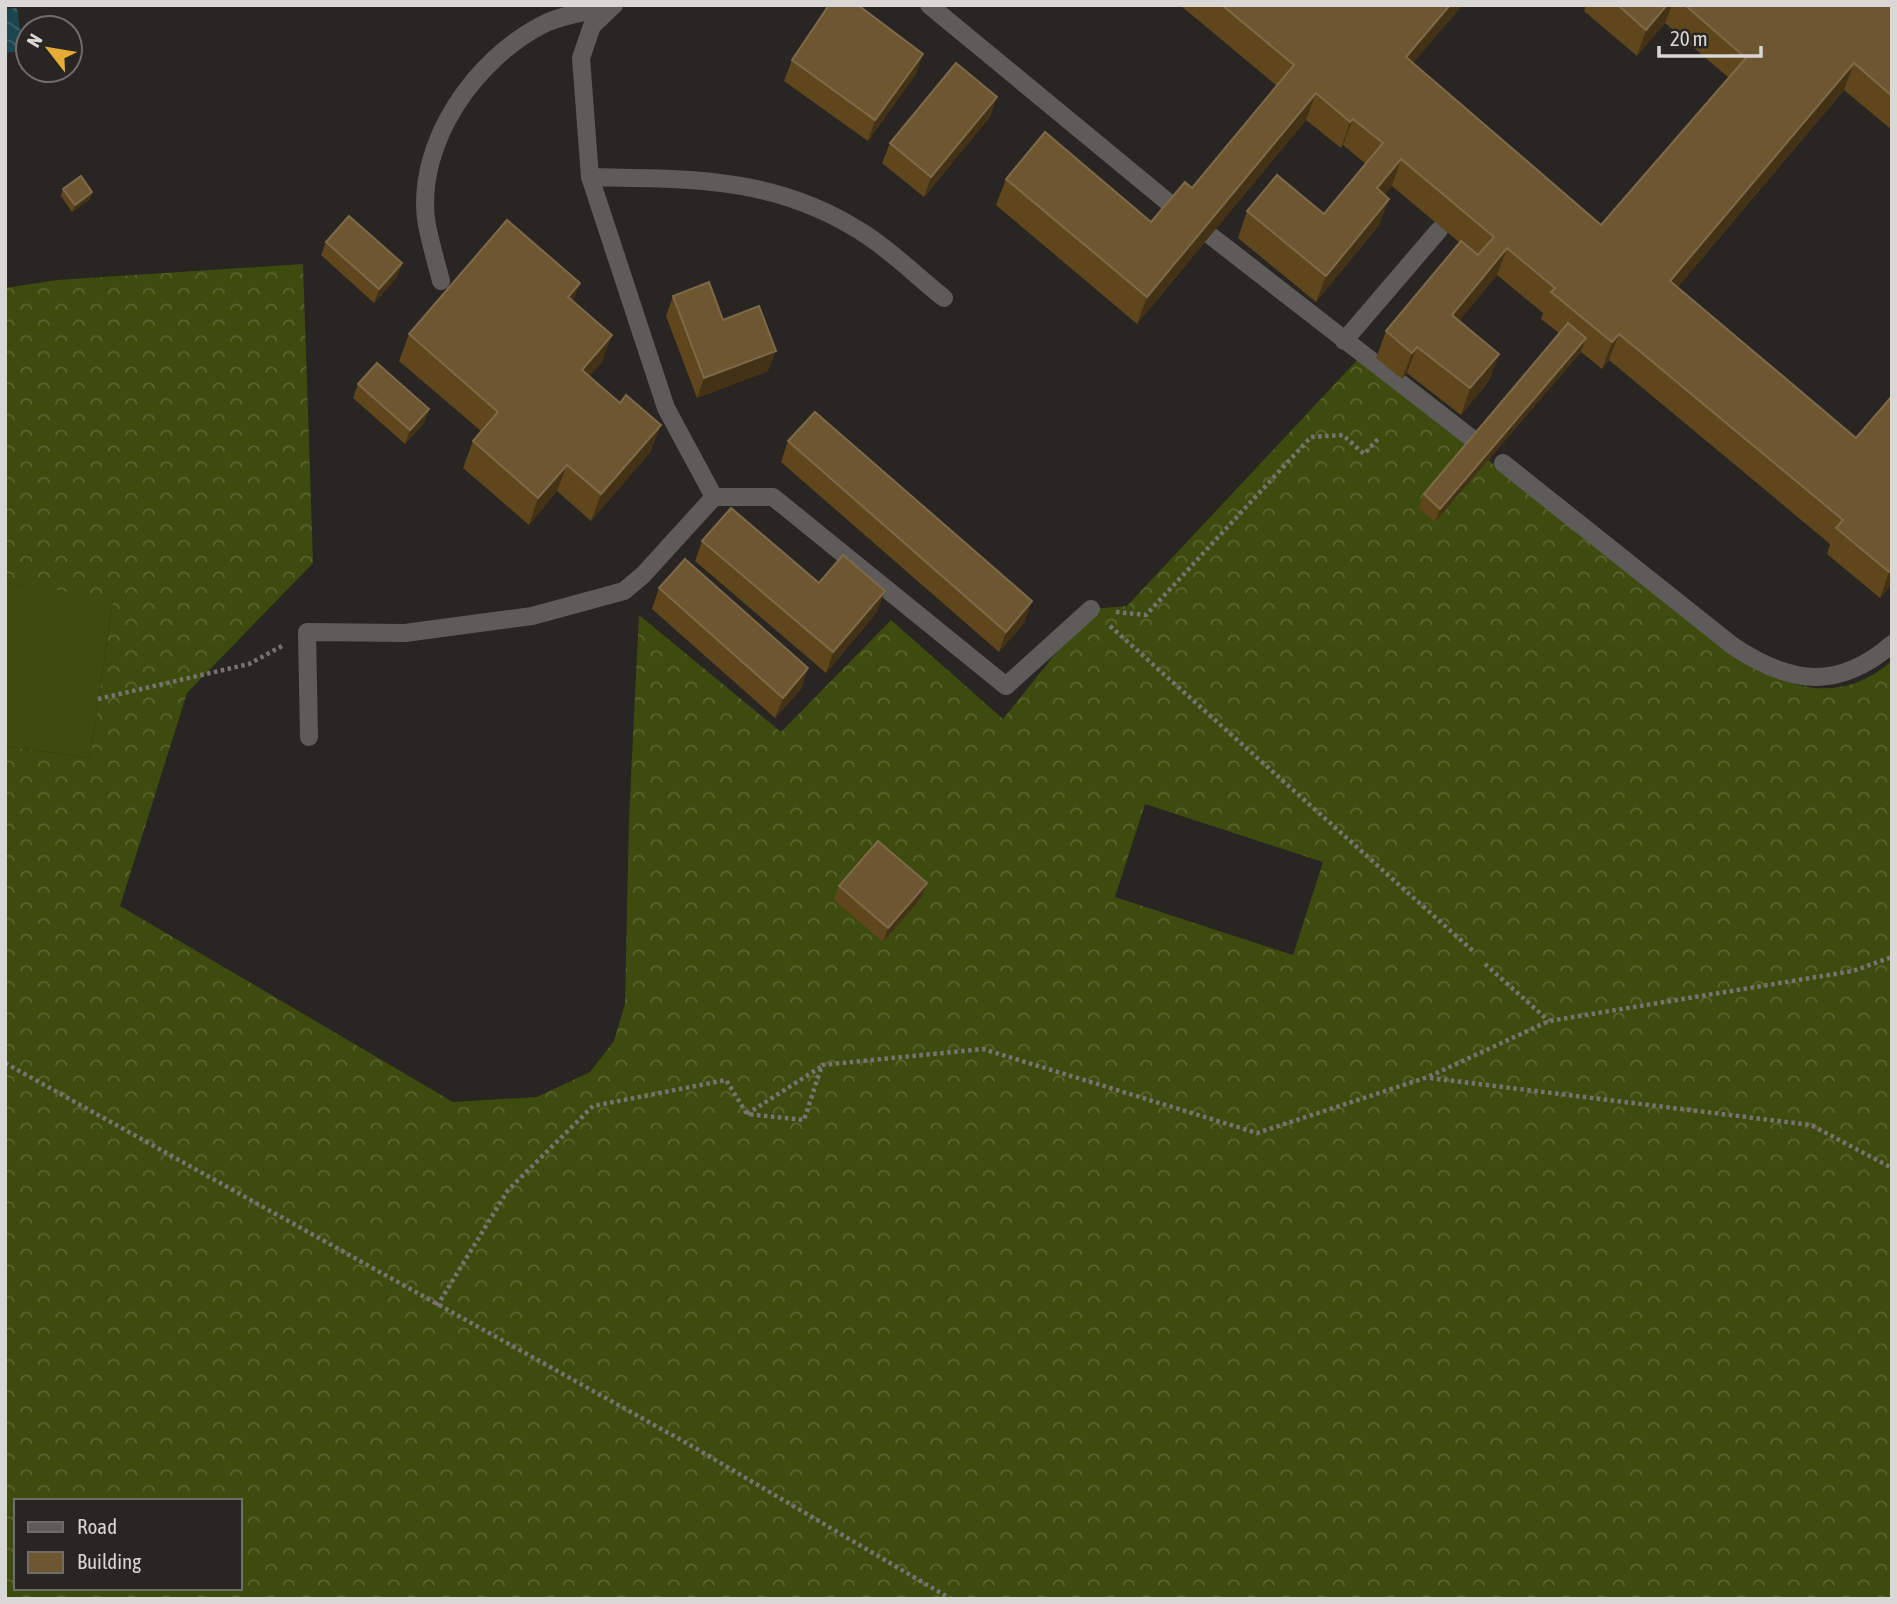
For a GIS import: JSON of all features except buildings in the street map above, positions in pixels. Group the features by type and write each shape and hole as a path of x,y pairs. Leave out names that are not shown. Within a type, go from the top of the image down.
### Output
{"lane":[{"path":"614,5 592,26 581,58 590,177 666,408 714,497"},
{"path":"441,281 426,217 429,165 455,106 489,62 544,23 614,5"},
{"path":"929,5 1175,208"},
{"path":"590,177 712,180 790,196 860,231 944,298"},
{"path":"1344,341 1439,230"},
{"path":"1211,236 1470,437"},
{"path":"1503,463 1733,646 1774,669 1794,675 1840,676 1856,670 1892,644"},
{"path":"309,737 307,632 405,633 532,615 624,591 643,575 714,497 773,497 1006,686 1091,609"}],"path":[{"path":"1091,609 1146,615 1311,437 1343,435 1364,454 1378,439"},
{"path":"1091,609 1474,951"},
{"path":"98,699 249,664 307,632"},
{"path":"747,1114 822,1065 983,1049 1257,1133 1428,1077 1549,1021 1853,971 1892,957"},
{"path":"1485,964 1549,1021"},
{"path":"5,1063 690,1445 951,1599"},
{"path":"747,1114 804,1119 822,1065"},
{"path":"1428,1077 1811,1125 1892,1168"},
{"path":"438,1306 508,1190 593,1106 726,1080 747,1114"}],"green space":[{"path":"303,264 313,563 187,693 120,906 453,1102 537,1097 590,1072 614,1041 625,1004 629,818 639,615 781,732 891,620 1003,719 1091,609 1127,606 1360,357 1727,652 1748,664 1789,682 1830,688 1850,685 1871,676 1892,661 1892,1599 5,1599 5,746 90,758 113,599 5,583 5,288 57,280","holes":["1145,804 1323,862 1293,955 1115,897"]},
{"path":"5,583 113,598 90,758 5,746"}],"water":[{"path":"17,8 18,14 14,14 14,52 5,53 5,9"}]}
